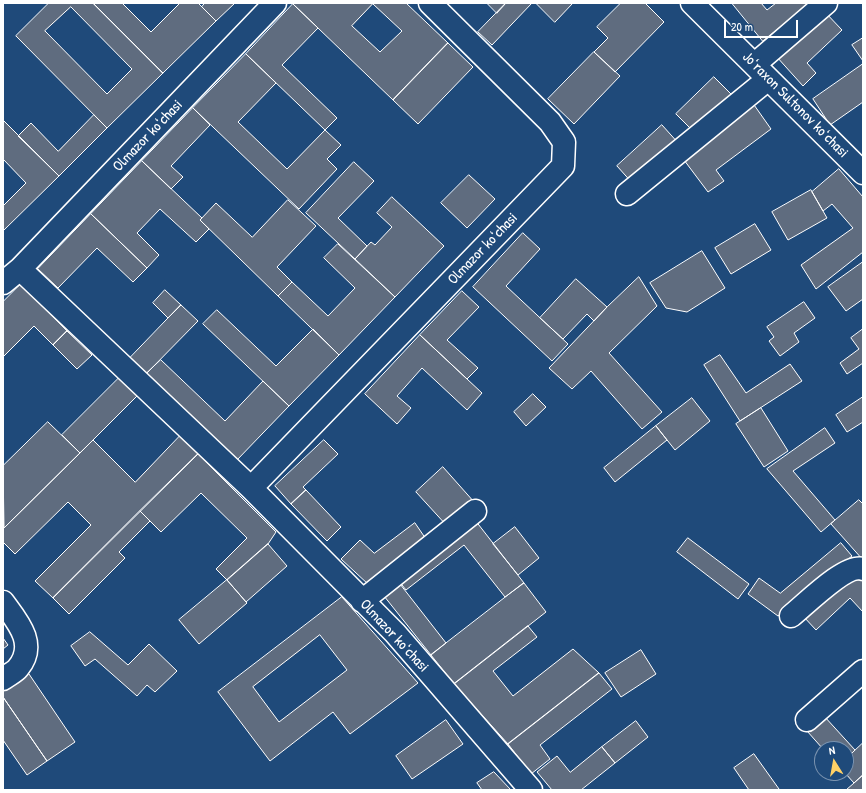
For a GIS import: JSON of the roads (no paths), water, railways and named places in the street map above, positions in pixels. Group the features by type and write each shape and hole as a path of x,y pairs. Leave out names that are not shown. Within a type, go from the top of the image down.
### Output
{"street":[{"name":"Olmazor koʻchasi","path":"3,284 20,269 275,3"},
{"name":"Olmazor koʻchasi","path":"251,488 563,166 564,142 550,122 430,3"},
{"name":"Joʻraxon Sultonov koʻchasi","path":"692,3 863,173"},
{"path":"627,194 761,72 826,3"},
{"name":"Olmazor koʻchasi","path":"20,269 251,488 394,633 531,790"},
{"path":"362,601 475,512"},
{"path":"791,616 841,575 852,569 863,569"},
{"path":"3,602 24,631 27,652 18,668 3,679"},
{"path":"807,720 863,671"}]}
